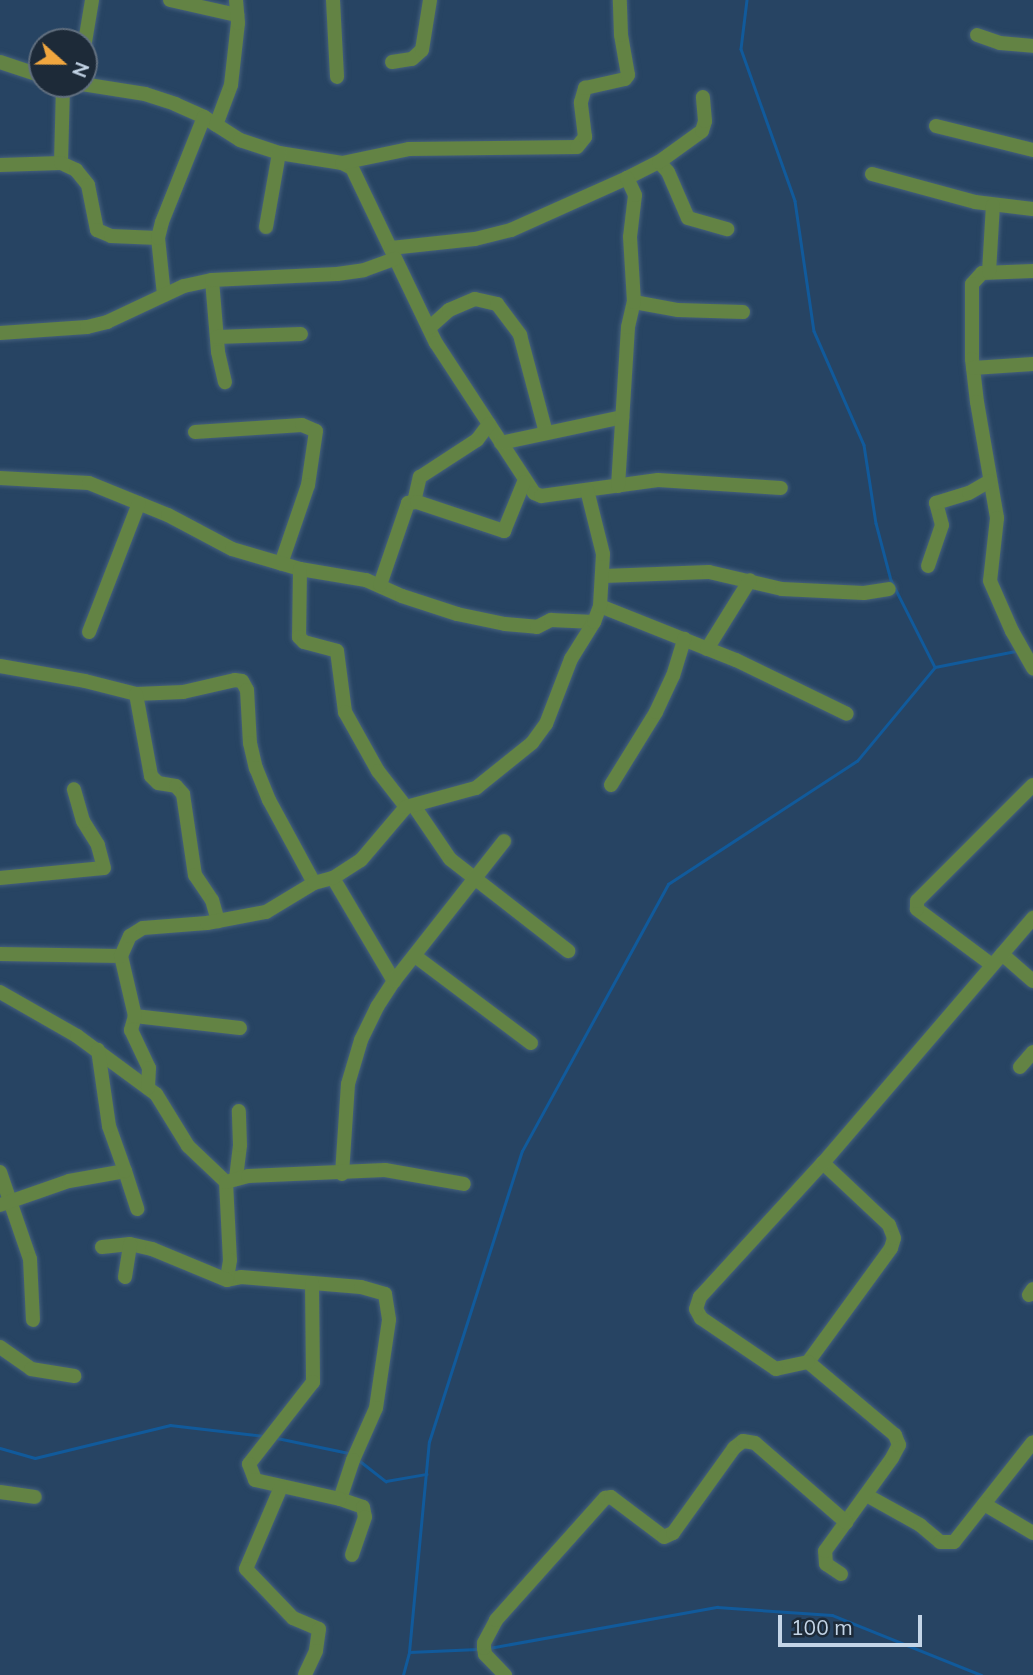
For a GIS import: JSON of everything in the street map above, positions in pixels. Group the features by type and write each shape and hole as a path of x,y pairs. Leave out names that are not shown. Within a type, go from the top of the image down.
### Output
{"street":[{"path":"87,28 92,0"},
{"path":"164,295 158,238 169,199 231,85 237,7 170,0"},
{"path":"333,0 337,77"},
{"path":"392,62 412,59 422,50 430,0"},
{"path":"342,163 409,149 577,147 585,137 581,102 585,88 625,79 628,75 621,35 620,0"},
{"path":"977,35 1000,43 1033,46"},
{"path":"0,62 28,71"},
{"path":"98,87 145,94 210,121 240,140 279,153 342,163 352,168 361,180 429,328 524,482 541,496 658,480 781,488"},
{"path":"0,333 87,327 107,322 164,295 212,280 364,271 393,254 511,230 659,162 702,131 703,97"},
{"path":"61,163 63,98"},
{"path":"936,125 1033,150"},
{"path":"266,227 279,153"},
{"path":"659,162 668,172 688,218 727,229"},
{"path":"0,164 61,163 76,170 88,185 97,230 111,236 158,238"},
{"path":"872,174 993,205 1033,209"},
{"path":"618,486 628,327 634,302 630,237 635,195 627,178"},
{"path":"989,272 993,205"},
{"path":"1031,660 990,581 997,518 973,368 972,284 976,277 989,272 1033,271"},
{"path":"212,280 217,337 225,382"},
{"path":"429,328 449,310 475,299 497,304 520,335 546,433"},
{"path":"634,302 678,310 743,312"},
{"path":"217,337 301,334"},
{"path":"973,368 1033,364"},
{"path":"501,443 622,417"},
{"path":"414,502 420,477 477,440 489,424"},
{"path":"195,432 302,425 316,431 308,485 281,564"},
{"path":"0,478 79,481 139,503 232,549 300,569 366,580 447,611 505,624 537,627 551,620 594,622"},
{"path":"928,566 942,525 936,503 969,494 990,481"},
{"path":"380,585 406,505 414,502 504,531 524,482"},
{"path":"148,1088 149,1068 131,1030 135,1016 121,956 133,932 266,912 314,883 333,878 361,860 410,807 476,789 532,743 546,724 560,695 578,644 594,622 600,606 604,576 603,554 587,490"},
{"path":"89,632 139,503"},
{"path":"300,569 299,638 304,642 337,651 345,712 378,771 450,859 568,951"},
{"path":"604,576 709,572 782,589 864,593 889,589"},
{"path":"707,649 750,580"},
{"path":"600,606 684,639 847,713"},
{"path":"611,785 662,700 673,676 684,639"},
{"path":"0,666 85,681 136,694 183,692 235,680 242,681 247,690 250,743 256,768 269,800 314,883"},
{"path":"136,694 151,776 158,783 176,786 183,794 195,875 212,900 218,921"},
{"path":"992,965 918,909 917,901 1033,785"},
{"path":"0,878 104,868 98,845 83,821 74,789"},
{"path":"342,1174 348,1084 361,1041 394,981 505,841"},
{"path":"333,878 394,981"},
{"path":"823,1163 889,1225 894,1238 891,1248 808,1362 776,1369 701,1318 696,1309 700,1297 823,1163 1033,918"},
{"path":"0,954 121,956"},
{"path":"1002,954 1033,981"},
{"path":"415,956 531,1043"},
{"path":"0,992 98,1050 156,1094 199,1159 231,1180 385,1170 464,1184"},
{"path":"135,1016 186,1024 240,1028"},
{"path":"98,1050 109,1126 137,1209"},
{"path":"1020,1068 1033,1052"},
{"path":"227,1280 230,1260 231,1180 240,1145 239,1111"},
{"path":"4,1204 69,1181 125,1171"},
{"path":"0,1172 4,1204 18,1219 30,1259 33,1320"},
{"path":"125,1277 130,1244"},
{"path":"102,1247 130,1244 152,1249 227,1280 241,1277 362,1287 385,1294 389,1310 376,1408 353,1460 340,1499"},
{"path":"312,1283 313,1382 249,1464 255,1480 340,1499 363,1507 365,1517 352,1555"},
{"path":"0,1347 31,1369 74,1376"},
{"path":"808,1362 895,1435 899,1445 868,1496 825,1551 826,1564 841,1574"},
{"path":"505,1675 485,1654 484,1643 496,1620 605,1498 611,1497 664,1537 673,1533 734,1448 743,1441 755,1443 846,1522"},
{"path":"868,1496 920,1525 940,1542 954,1542 1033,1442"},
{"path":"281,1487 246,1569 293,1618 319,1629 316,1651 304,1675"},
{"path":"0,1492 35,1497"},
{"path":"984,1504 1033,1533"}],"waterway":[{"path":"747,0 741,49 795,201 814,331 864,445 876,523 891,580 935,667"},
{"path":"403,1675 409,1652 429,1442 522,1151 668,884 857,761 935,667 1016,651"},
{"path":"0,1448 35,1458 170,1425 263,1436"},
{"path":"277,1438 349,1453"},
{"path":"360,1461 386,1481 426,1474"},
{"path":"489,1648 717,1607 832,1615 981,1675"},
{"path":"409,1652 478,1649"}]}
